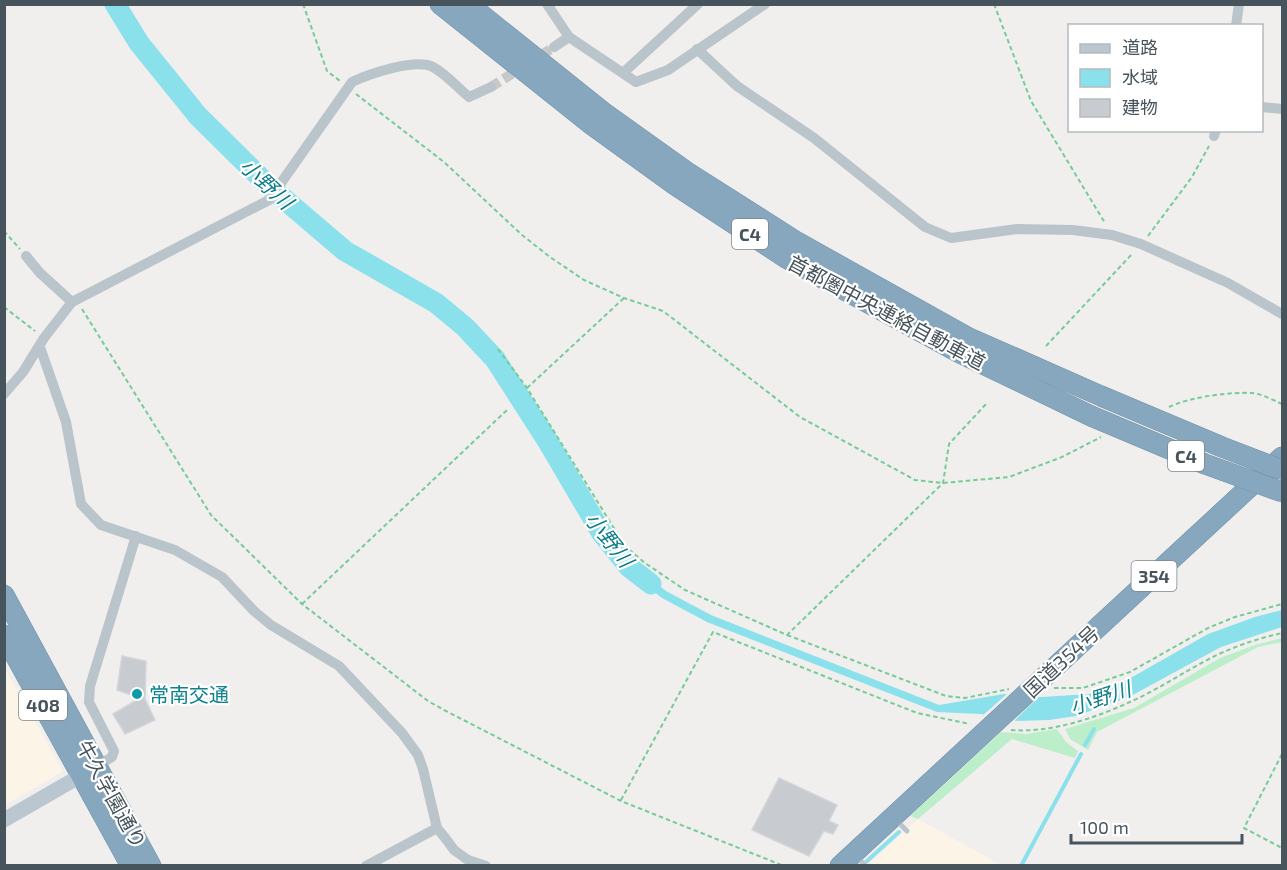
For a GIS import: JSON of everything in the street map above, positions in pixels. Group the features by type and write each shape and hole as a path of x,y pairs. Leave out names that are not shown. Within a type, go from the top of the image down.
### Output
{"highway":[{"name":"首都圏中央連絡自動車道","path":"440,4 592,125 675,185 786,258 958,352 1090,416 1206,464 1282,492"},
{"name":"首都圏中央連絡自動車道","path":"468,4 603,112 687,172 797,242 967,337 1101,396 1282,470"},
{"name":"国道354号","path":"853,861 893,816 1282,457"},
{"name":"牛久学園通り","path":"4,595 89,771 131,866"},
{"name":"牛久学園通り","path":"4,635 151,866"}],"street":[{"path":"547,4 569,37 636,81 668,69 765,4"},
{"path":"623,73 698,4"},
{"path":"1236,24 1239,4"},
{"path":"554,47 569,37"},
{"path":"697,49 737,86 814,138 925,227 951,238 1017,229 1073,230 1112,235 1141,244 1228,283 1282,314"},
{"path":"4,394 23,372 72,302 269,200 352,82 406,65 432,66 469,97 491,87"},
{"path":"1263,107 1282,109"},
{"path":"26,256 40,273 72,302"},
{"path":"42,342 66,422 81,504 101,525 176,550 222,577 254,611 271,625 339,666 402,733 418,755 437,828 454,850 468,860 486,866"},
{"path":"4,820 112,757 114,751 89,702 90,686 136,536"},
{"path":"366,866 437,828"}],"lane":[{"path":"893,816 907,831"}],"path":[{"path":"303,4 327,71 444,162 522,235 550,257 584,280 624,298 663,311 800,417 915,480 943,483 1009,477 1062,457 1104,436"},
{"path":"994,4 1031,101 1112,235"},
{"path":"1046,346 1141,244 1192,177 1215,133"},
{"path":"4,231 26,256"},
{"path":"527,388 624,298"},
{"path":"72,302 81,308 211,516 302,604 428,701 621,801 784,866"},
{"path":"4,307 42,342"},
{"path":"498,350 527,388 625,546 645,563 685,590 787,635 946,696 965,698 1033,687 1083,688 1130,672 1208,628 1235,617 1282,604"},
{"path":"1169,407 1213,396 1253,393 1282,404"},
{"path":"787,635 943,483 949,444 986,404"},
{"path":"302,604 507,410"},
{"path":"621,801 713,632 917,713 1021,730 1062,726 1108,711 1132,701 1216,655 1282,633"},
{"path":"1282,754 1244,828 1282,848"}],"shaded area":[{"path":"4,667 63,771 5,805 4,805"},
{"path":"918,819 1001,865 866,866"}],"green space":[{"path":"1282,638 1282,642 1258,647 1097,732 1088,750 1070,739 1065,729 1134,708 1220,658"},
{"path":"1057,729 1066,742 1078,751 1075,758 1012,739 918,819 910,816 1001,732 1026,734"}],"water":[{"path":"633,565 666,591 711,615 939,705 1004,694 1042,697 1089,694 1127,680 1208,634 1255,617 1282,610 1282,627 1221,647 1129,697 1099,708 1076,716 1018,721 980,714 937,712 707,622 662,598 625,569"}],"pier":[{"path":"1007,694 1041,695 1014,721 981,717"}],"building":[{"name":"常南交通","path":"122,656 146,661 145,699 155,720 125,734 113,714 140,698 117,690"},
{"path":"779,778 837,805 829,821 838,825 833,834 824,831 809,856 752,830"}],"waterway":[{"name":"小野川","path":"115,4 139,43 198,116 270,187 345,251 436,303 465,327 495,359 547,440 601,532 629,567 651,584"},
{"path":"1085,745 1094,729"},
{"path":"1021,866 1081,754"},
{"path":"867,861 899,832"}],"tunnel":[{"path":"491,87 554,47"}],"place":[{"name":"常南交通","path":"137,694"}]}
